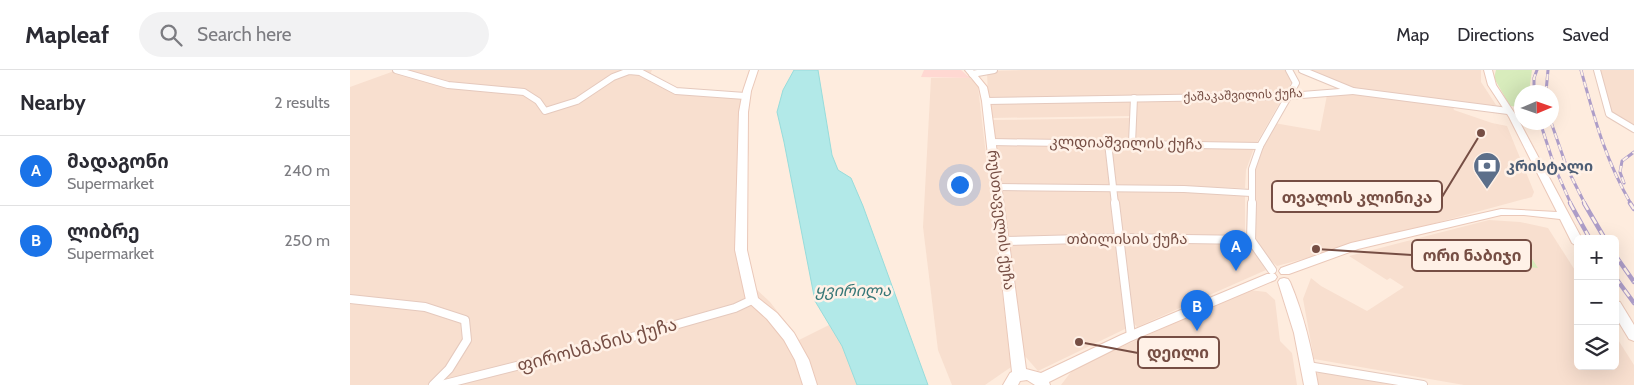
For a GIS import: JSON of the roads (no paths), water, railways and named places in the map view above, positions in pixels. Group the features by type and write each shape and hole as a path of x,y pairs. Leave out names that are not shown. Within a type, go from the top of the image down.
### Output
{"street":[{"path":"396,70 474,89 524,92 533,96 545,111 566,106 594,91 615,76 629,71 642,73 666,89 745,96"},
{"path":"754,70 745,96 742,113 744,128 741,250 752,300 768,310 796,347 810,385"},
{"path":"971,72 994,70"},
{"path":"1289,70 1296,83 1260,146 1252,169 1251,240 1277,281 1355,246 1501,212 1563,216"},
{"path":"1302,70 1352,91 1508,111"},
{"path":"1488,70 1492,85 1508,111 1574,236"},
{"path":"1596,70 1609,114 1634,130"},
{"name":"რუსთაველის ქუჩა","path":"971,72 983,87 992,142 1004,241 1015,380"},
{"name":"ქაშაკაშვილის ქუჩა","path":"986,101 1289,96 1352,91"},
{"path":"1132,143 1134,98"},
{"name":"კლდიაშვილის ქუჩა","path":"992,142 1260,146"},
{"path":"1108,143 1131,336"},
{"path":"998,187 1251,192"},
{"name":"თბილისის ქუჩა","path":"1004,241 1120,238 1251,240"},
{"path":"1015,380 1031,374 1041,382 1131,336 1271,274"},
{"path":"1284,277 1291,297 1311,385"},
{"path":"350,299 381,301 452,313 465,320 467,340 449,369 432,385"},
{"name":"ფიროსმანის ქუჩა","path":"441,385 636,336 735,308 752,300"},
{"path":"1619,312 1634,336"},
{"path":"1308,366 1423,385"}],"water":[{"name":"ყვირილა","path":"794,70 818,70 832,155 838,170 851,178 863,206 928,385 857,385 842,346 815,301 777,112 783,90"}],"railway":[{"path":"1534,85 1537,70"},
{"path":"1547,85 1548,70"},
{"path":"1581,70 1607,155 1631,204"},
{"path":"1543,130 1555,168 1571,204"},
{"path":"1554,130 1567,168 1585,204"},
{"path":"1624,183 1620,172 1622,161 1634,152"},
{"path":"1570,203 1588,235"},
{"path":"1584,203 1603,235"},
{"path":"1630,203 1634,209"},
{"path":"1619,261 1634,282"},
{"path":"1617,280 1634,303"}],"place":[{"name":"თვალის კლინიკა","path":"1481,133"},
{"name":"კრისტალი","path":"1487,190"},
{"name":"ორი ნაბიჯი","path":"1316,249"},
{"name":"მადაგონი","path":"1236,271"},
{"name":"ლიბრე","path":"1197,331"},
{"name":"დეილი","path":"1079,342"}]}
